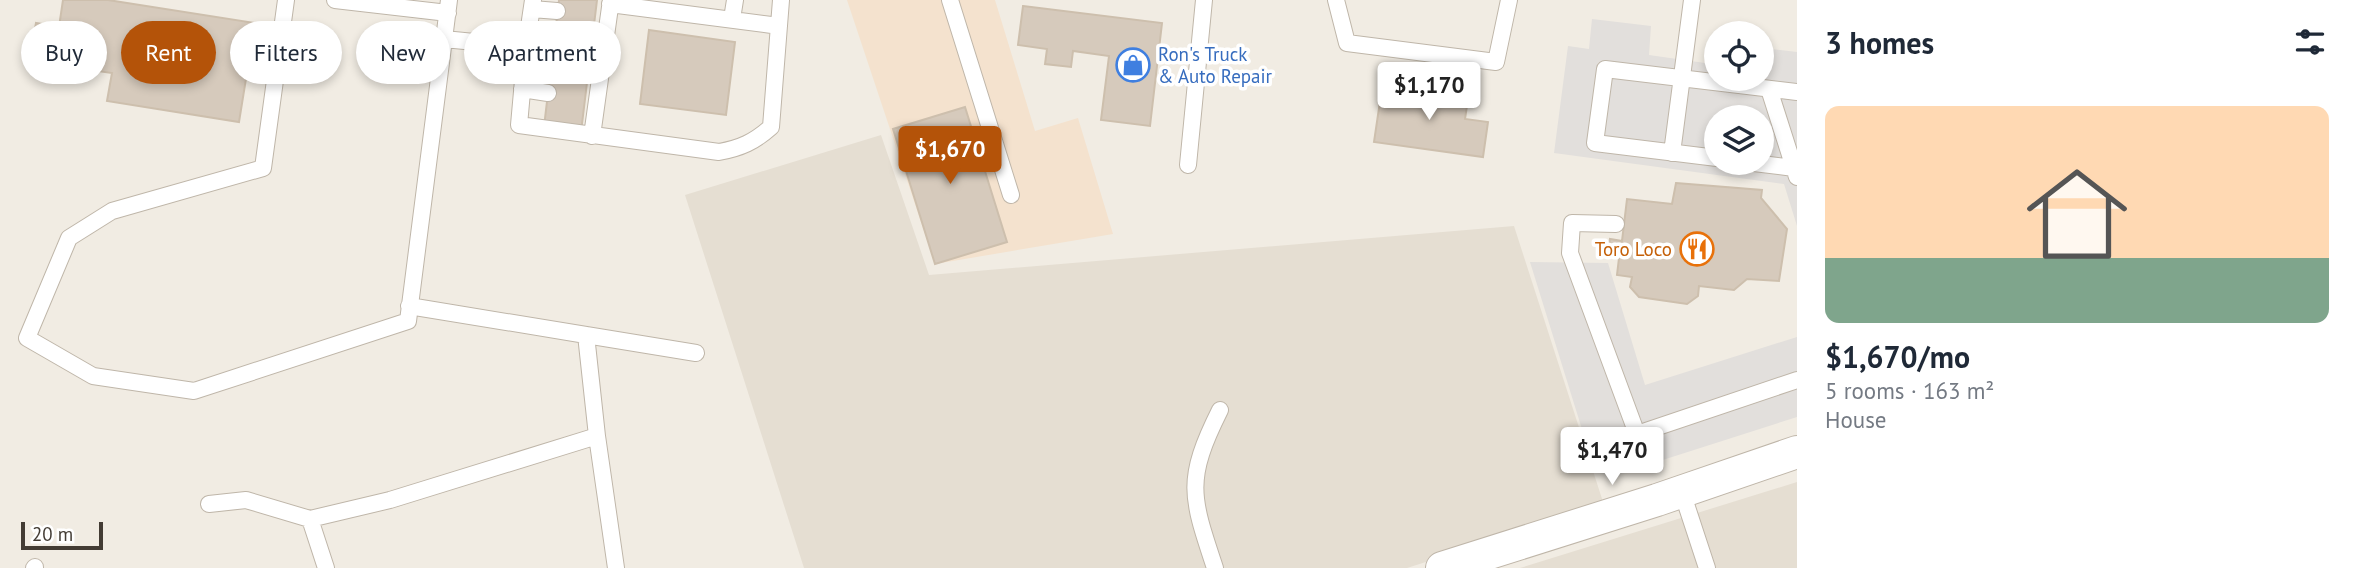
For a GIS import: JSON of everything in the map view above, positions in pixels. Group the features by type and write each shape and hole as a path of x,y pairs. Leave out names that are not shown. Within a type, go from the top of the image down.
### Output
{"street":[{"path":"1442,568 1682,492 1797,452"}],"lane":[{"path":"286,0 263,168 112,211 69,238 27,338 93,376 194,391 408,321 438,84"},
{"path":"335,0 448,6"},
{"path":"732,19 735,0"},
{"path":"522,84 519,125 719,152 752,143 771,127 781,0"},
{"path":"950,0 1011,195"},
{"path":"1188,165 1204,0"},
{"path":"1336,0 1347,43 1496,62 1509,0"},
{"path":"1672,153 1692,0"},
{"path":"532,4 557,11"},
{"path":"592,136 591,98 606,10 652,5 693,7 732,19 779,26"},
{"path":"1704,81 1605,69 1595,143 1704,157"},
{"path":"522,89 548,93"},
{"path":"1774,90 1797,92"},
{"path":"1770,91 1796,172"},
{"path":"1774,167 1796,172"},
{"path":"1616,224 1572,223 1570,253 1637,434 1797,380"},
{"path":"409,306 696,353"},
{"path":"586,335 616,568"},
{"path":"1215,568 1195,500 1194,478 1203,446 1220,410"},
{"path":"209,504 246,500 310,519 390,500 597,436"},
{"path":"1682,492 1707,568"},
{"path":"310,519 326,568"}],"shaded area":[{"path":"847,0 995,0 1035,131 1078,118 1113,234 935,264"},
{"path":"1592,19 1651,26 1649,55 1704,63 1704,91 1774,91 1774,49 1797,52 1797,226 1784,184 1717,175 1774,175 1774,105 1704,105 1704,173 1554,153 1568,46 1589,49"},
{"path":"881,135 929,275 1514,226 1604,505 1407,568 804,568 685,195"},
{"path":"1530,262 1608,263 1645,385 1797,337 1797,417 1622,473 1613,448 1590,455"},
{"path":"1797,482 1797,568 1520,568"}],"building":[{"path":"63,0 108,0 242,21 230,21 230,84 245,84 239,122 107,101 112,73 107,72 107,21 60,21"},
{"path":"559,0 597,0 594,21 557,21"},
{"name":"Ron's Truck & Auto Repair","path":"1023,6 1162,23 1150,126 1101,120 1109,56 1073,51 1071,67 1045,64 1047,49 1018,45"},
{"path":"649,30 735,42 726,115 640,104"},
{"path":"549,84 587,84 581,132 544,127"},
{"path":"1394,86 1446,93 1449,96 1468,99 1465,119 1488,122 1483,157 1374,142 1382,88 1389,89"},
{"path":"965,107 1007,242 935,264 893,129"},
{"name":"Toro Loco","path":"1676,183 1762,190 1761,198 1787,229 1779,281 1747,279 1734,290 1699,286 1698,296 1687,304 1639,297 1630,287 1632,277 1617,275 1619,258 1608,257 1610,239 1622,241 1627,199 1672,204"}],"place":[{"name":"Ron's Truck & Auto Repair","path":"1133,65"},
{"name":"Toro Loco","path":"1697,249"}]}
